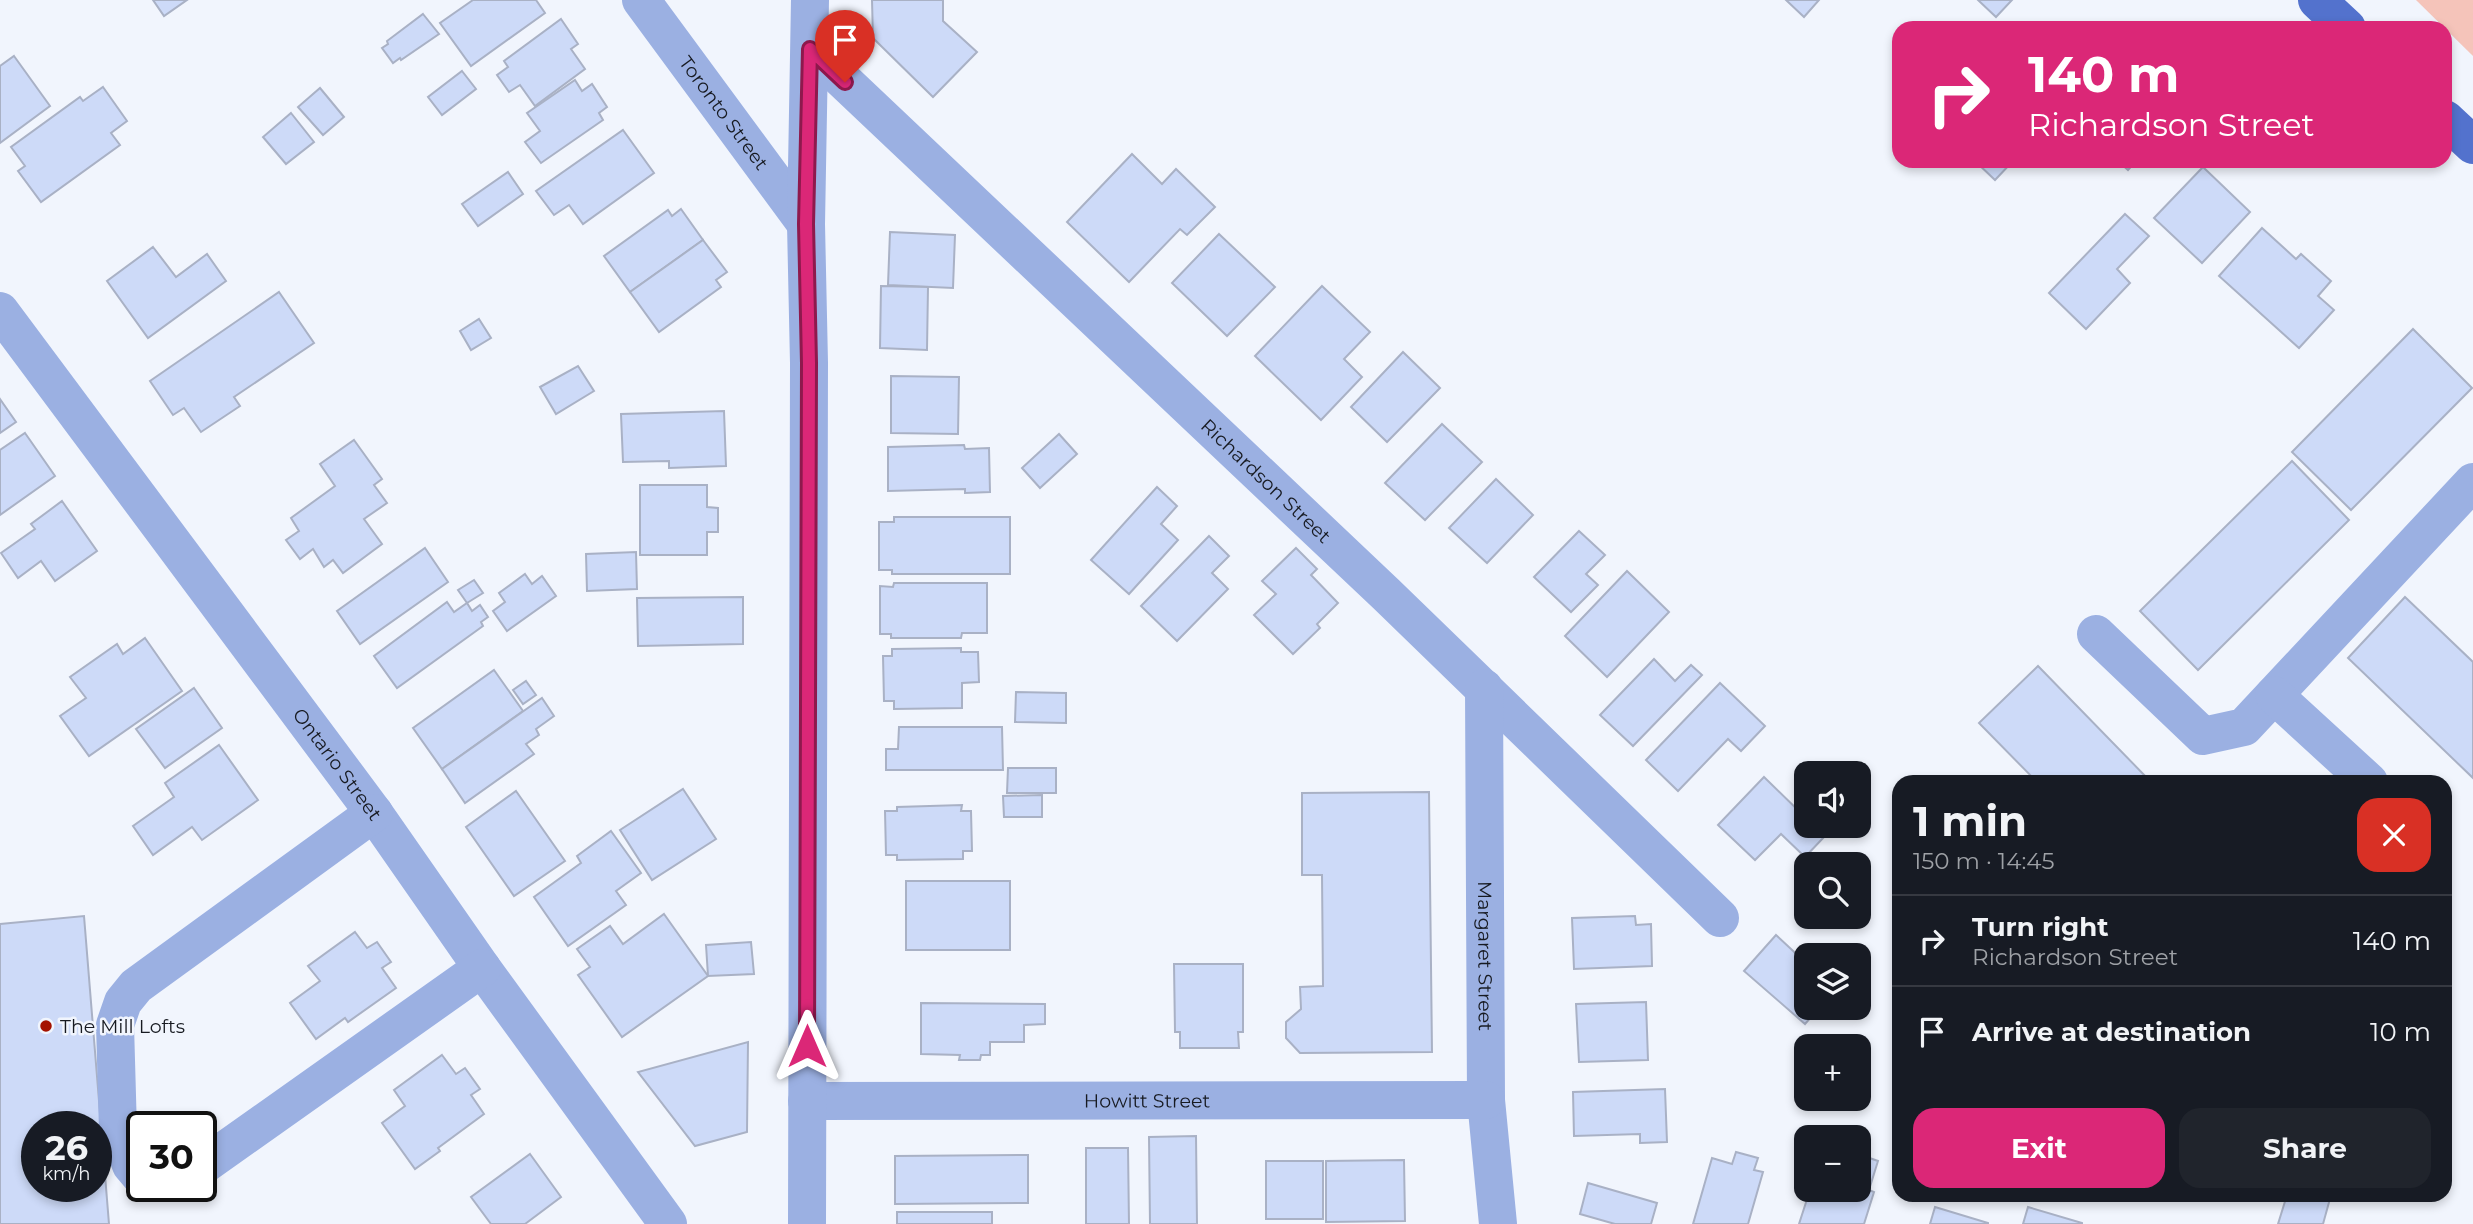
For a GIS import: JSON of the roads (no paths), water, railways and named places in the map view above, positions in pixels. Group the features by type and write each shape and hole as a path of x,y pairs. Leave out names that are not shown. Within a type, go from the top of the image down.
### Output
{"main road":[{"path":"2317,0 2340,21"},
{"path":"2452,126 2473,145"}],"street":[{"name":"Toronto Street","path":"642,0 806,224"},
{"path":"807,1224 809,363 806,224 810,0"},
{"name":"Richardson Street","path":"810,49 1484,688 1720,918"},
{"name":"Ontario Street","path":"0,311 374,813 482,968 668,1224"},
{"path":"2096,634 2203,736 2244,727 2473,482"},
{"name":"Margaret Street","path":"1484,688 1486,1100 1498,1224"},
{"path":"2274,695 2361,775"},
{"path":"126,1152 118,1131 115,1025 123,1002 136,986 374,813"},
{"path":"217,1156 482,968"},
{"name":"Howitt Street","path":"807,1101 1486,1100"}],"place":[{"name":"The Mill Lofts","path":"46,1026"}]}
